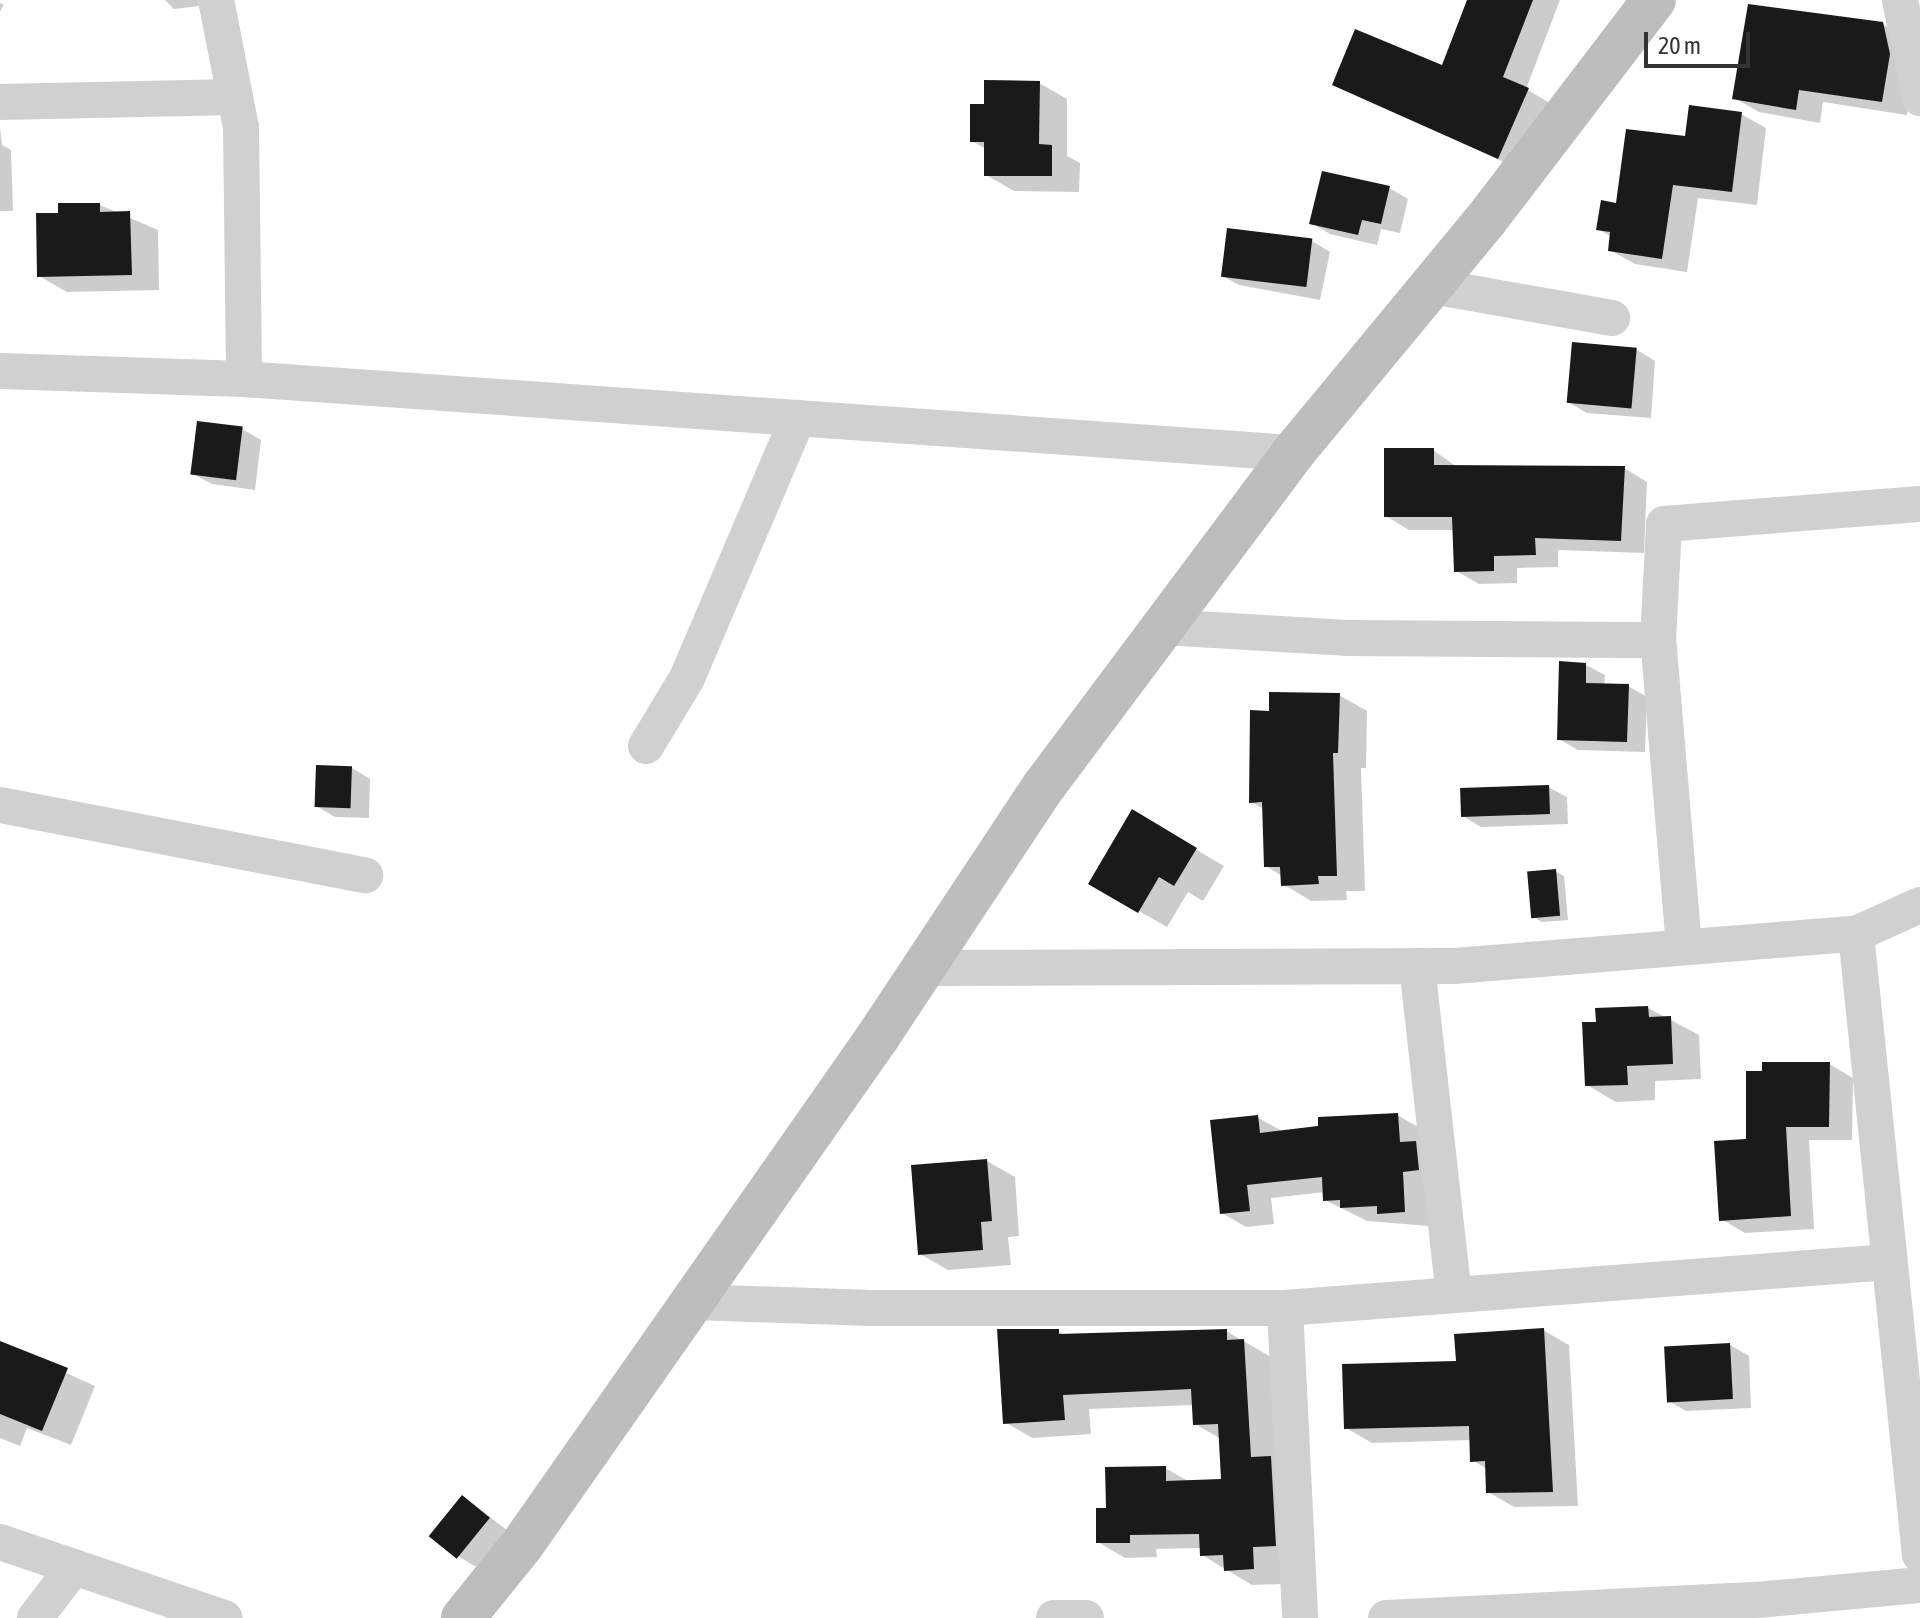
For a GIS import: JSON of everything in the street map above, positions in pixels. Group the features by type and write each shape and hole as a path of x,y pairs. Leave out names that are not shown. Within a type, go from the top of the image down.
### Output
{"street":[{"path":"216,0 241,127 244,379"},
{"path":"463,1618 522,1545 692,1302 1044,786 1293,453 1432,286 1654,0"},
{"path":"1900,0 1918,84"},
{"path":"0,102 235,97"},
{"path":"1432,286 1612,318"},
{"path":"0,371 244,379 1293,453"},
{"path":"646,746 687,678 798,418"},
{"path":"1684,947 1658,640 1664,524 1920,504"},
{"path":"1163,627 1346,638 1658,640"},
{"path":"0,805 365,875"},
{"path":"922,968 1417,966 1856,934 1920,905"},
{"path":"1856,934 1920,1555"},
{"path":"1417,966 1454,1295"},
{"path":"692,1302 871,1308 1285,1308 1889,1262"},
{"path":"1285,1308 1300,1618"},
{"path":"0,1542 225,1618"},
{"path":"35,1618 74,1567"},
{"path":"1386,1618 1768,1599 1920,1585"},
{"path":"1058,1618 1086,1618"}],"building":[{"path":"1467,0 1533,0 1503,77 1529,88 1498,159 1332,85 1355,29 1442,65"},
{"path":"1748,4 1883,22 1890,54 1882,102 1799,90 1796,110 1732,99"},
{"path":"984,80 1040,81 1039,144 1052,145 1052,176 984,176 984,142 970,142 970,104 984,104"},
{"path":"1689,105 1742,112 1732,192 1673,185 1662,259 1608,251 1610,232 1596,230 1601,200 1616,203 1626,129 1685,136"},
{"path":"1322,171 1390,186 1381,224 1362,220 1358,235 1309,224"},
{"path":"58,203 100,203 100,212 130,211 132,275 37,277 36,213 58,213"},
{"path":"1227,228 1312,238 1306,287 1221,277"},
{"path":"1572,342 1637,348 1631,408 1567,403"},
{"path":"197,421 243,427 236,480 190,475"},
{"path":"1384,448 1434,448 1434,465 1625,466 1621,541 1535,538 1536,555 1494,556 1494,571 1454,572 1452,517 1384,517"},
{"path":"1559,661 1586,663 1586,683 1629,684 1627,742 1557,740"},
{"path":"1269,692 1340,693 1338,753 1333,753 1337,876 1318,876 1319,884 1281,886 1280,867 1264,867 1262,802 1249,803 1250,710 1269,711"},
{"path":"316,765 352,766 351,808 315,807"},
{"path":"1549,785 1550,814 1461,817 1460,788"},
{"path":"1132,809 1197,848 1174,886 1159,877 1138,913 1088,884"},
{"path":"1556,869 1560,916 1531,918 1527,872"},
{"path":"1648,1006 1649,1017 1671,1016 1673,1064 1627,1066 1628,1085 1585,1086 1582,1022 1596,1022 1595,1008"},
{"path":"1762,1062 1830,1062 1829,1127 1786,1127 1791,1216 1719,1221 1714,1141 1746,1139 1746,1071 1762,1071"},
{"path":"1398,1113 1400,1142 1416,1141 1419,1170 1403,1172 1405,1212 1377,1214 1377,1206 1340,1208 1340,1200 1323,1201 1322,1177 1247,1185 1250,1211 1220,1214 1210,1120 1258,1115 1260,1133 1318,1126 1318,1117"},
{"path":"987,1159 992,1221 981,1222 983,1250 918,1255 911,1165"},
{"path":"1544,1328 1553,1492 1486,1493 1485,1461 1470,1462 1469,1426 1344,1429 1342,1364 1456,1361 1454,1334"},
{"path":"997,1329 1059,1329 1059,1334 1227,1329 1227,1340 1244,1339 1251,1457 1271,1456 1276,1546 1253,1547 1254,1569 1224,1571 1223,1555 1200,1556 1199,1534 1130,1535 1130,1543 1096,1543 1096,1508 1106,1508 1105,1467 1166,1466 1166,1481 1221,1479 1218,1424 1193,1425 1191,1389 1063,1395 1065,1420 1003,1424"},
{"path":"0,1341 68,1368 42,1431 0,1414"},
{"path":"1730,1343 1733,1399 1667,1402 1664,1346"},
{"path":"462,1495 490,1518 457,1559 429,1536"}]}
